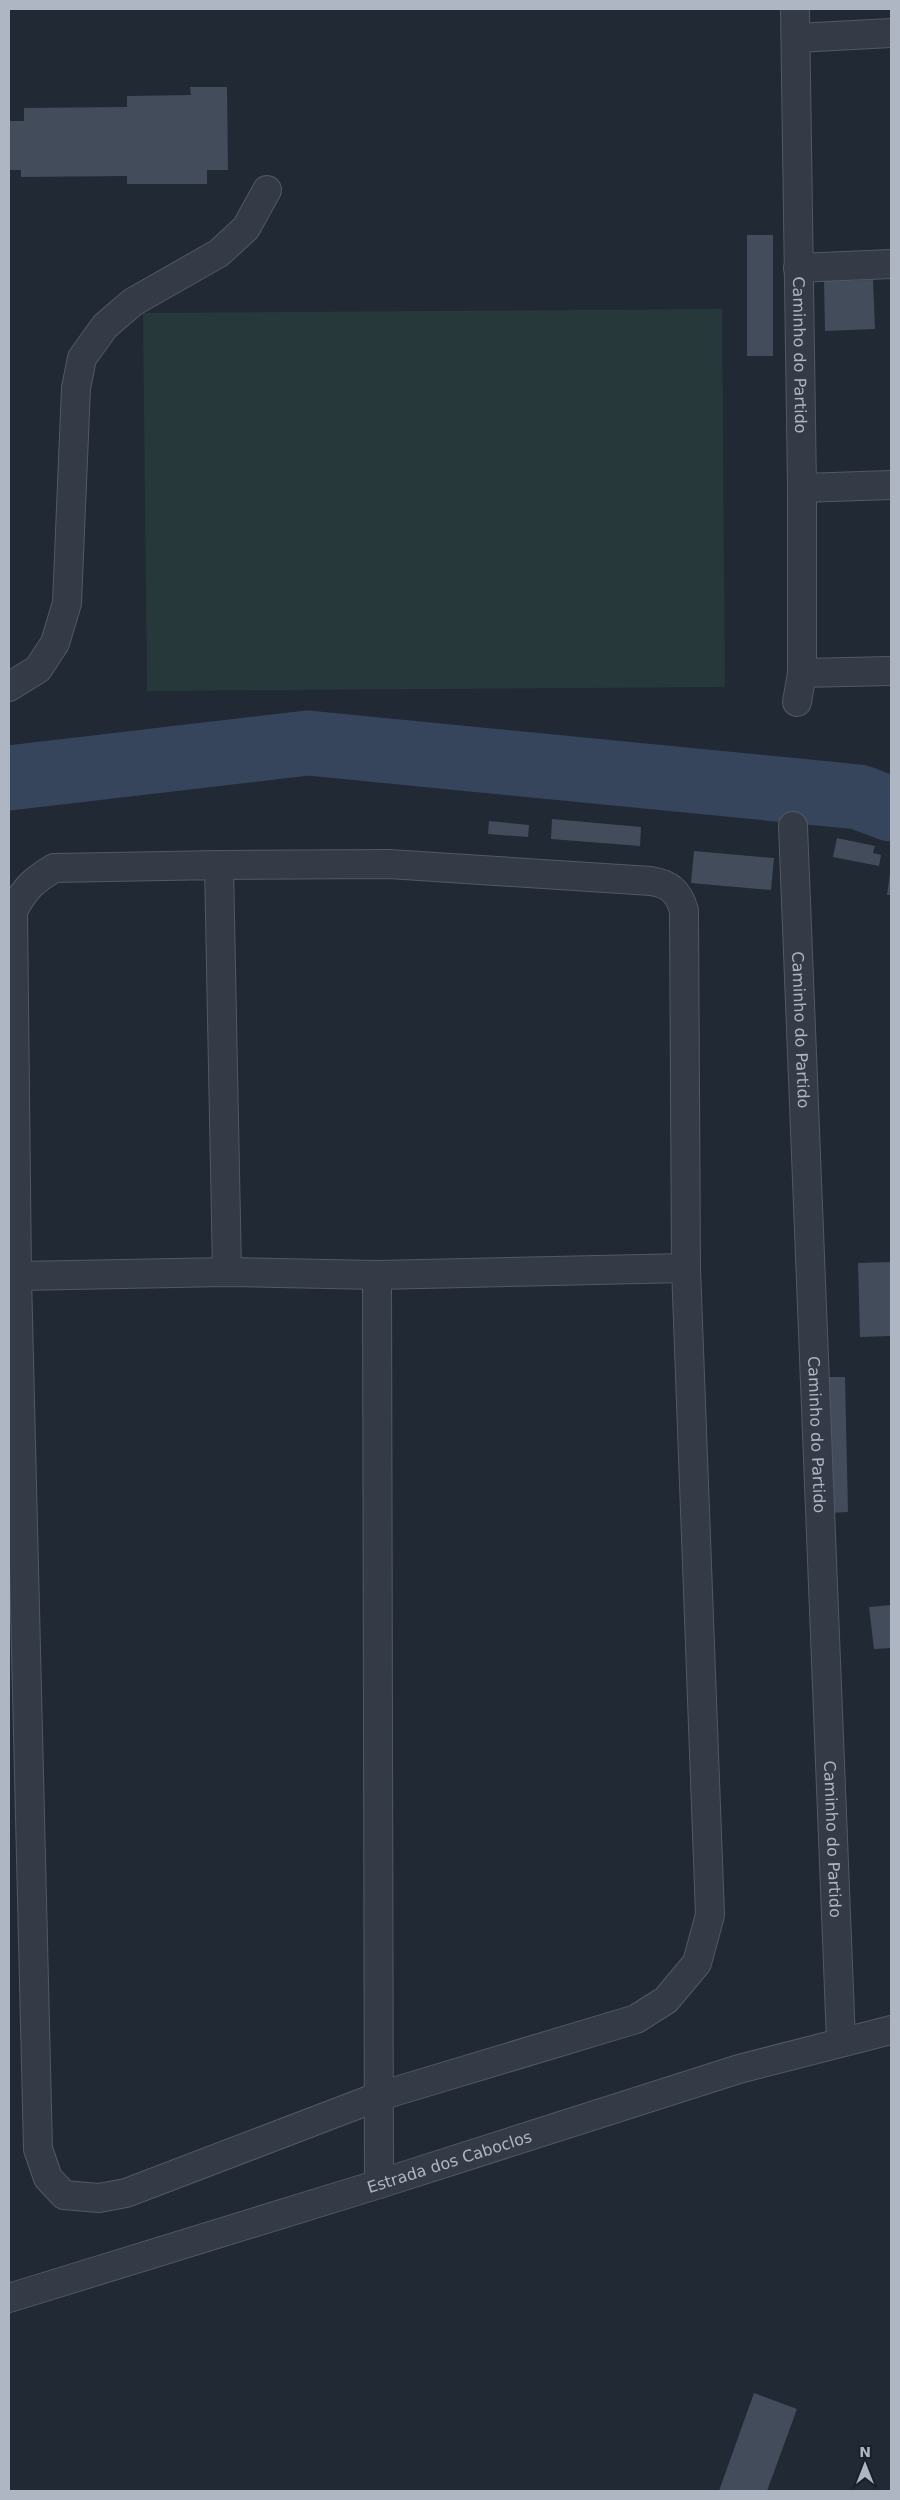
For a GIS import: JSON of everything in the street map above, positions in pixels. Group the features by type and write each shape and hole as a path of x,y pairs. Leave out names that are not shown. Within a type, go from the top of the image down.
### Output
{"street":[{"name":"Caminho do Partido","path":"795,9 802,488 802,673 797,702"},
{"path":"796,38 891,33"},
{"path":"9,687 38,669 55,643 67,603 76,388 82,358 105,326 133,302 218,253 246,228 267,190"},
{"path":"798,268 891,264"},
{"path":"802,488 891,485"},
{"path":"802,673 891,671"},
{"name":"Caminho do Partido","path":"793,826 841,2042"},
{"path":"389,864 651,881 663,883 674,890 681,900 684,911 686,1268 710,1871 710,1915 697,1963 666,2000 636,2019 380,2096 126,2193 99,2198 64,2195 48,2178 38,2149 17,1276 13,911 22,894 33,881 54,868 219,865 389,864"},
{"path":"219,865 227,1272"},
{"path":"17,1276 227,1272 376,1275 686,1268"},
{"path":"376,1275 379,2184"},
{"name":"Estrada dos Caboclos","path":"9,2298 379,2184 739,2069 891,2030"}],"shaded area":[{"path":"722,309 725,687 147,691 143,313"}],"building":[{"path":"190,87 227,87 228,170 207,170 207,184 127,184 127,176 21,177 21,170 9,170 9,121 24,121 24,108 127,107 127,96 191,95"},
{"path":"747,235 773,235 773,356 747,356"},
{"path":"873,280 875,329 825,331 824,281"},
{"path":"552,819 641,827 640,846 551,839"},
{"path":"489,821 529,825 528,837 488,834"},
{"path":"837,838 875,846 873,853 881,855 879,866 833,857"},
{"path":"694,851 774,858 771,890 691,883"},
{"path":"890,873 891,895 887,895"},
{"path":"891,1262 891,1336 860,1337 858,1263"},
{"path":"826,1377 845,1377 848,1512 829,1513"},
{"path":"891,1605 891,1648 874,1649 869,1607"},
{"path":"754,2393 797,2409 767,2491 719,2491"}],"waterway":[{"path":"9,778 308,743 859,797 891,809"}]}
